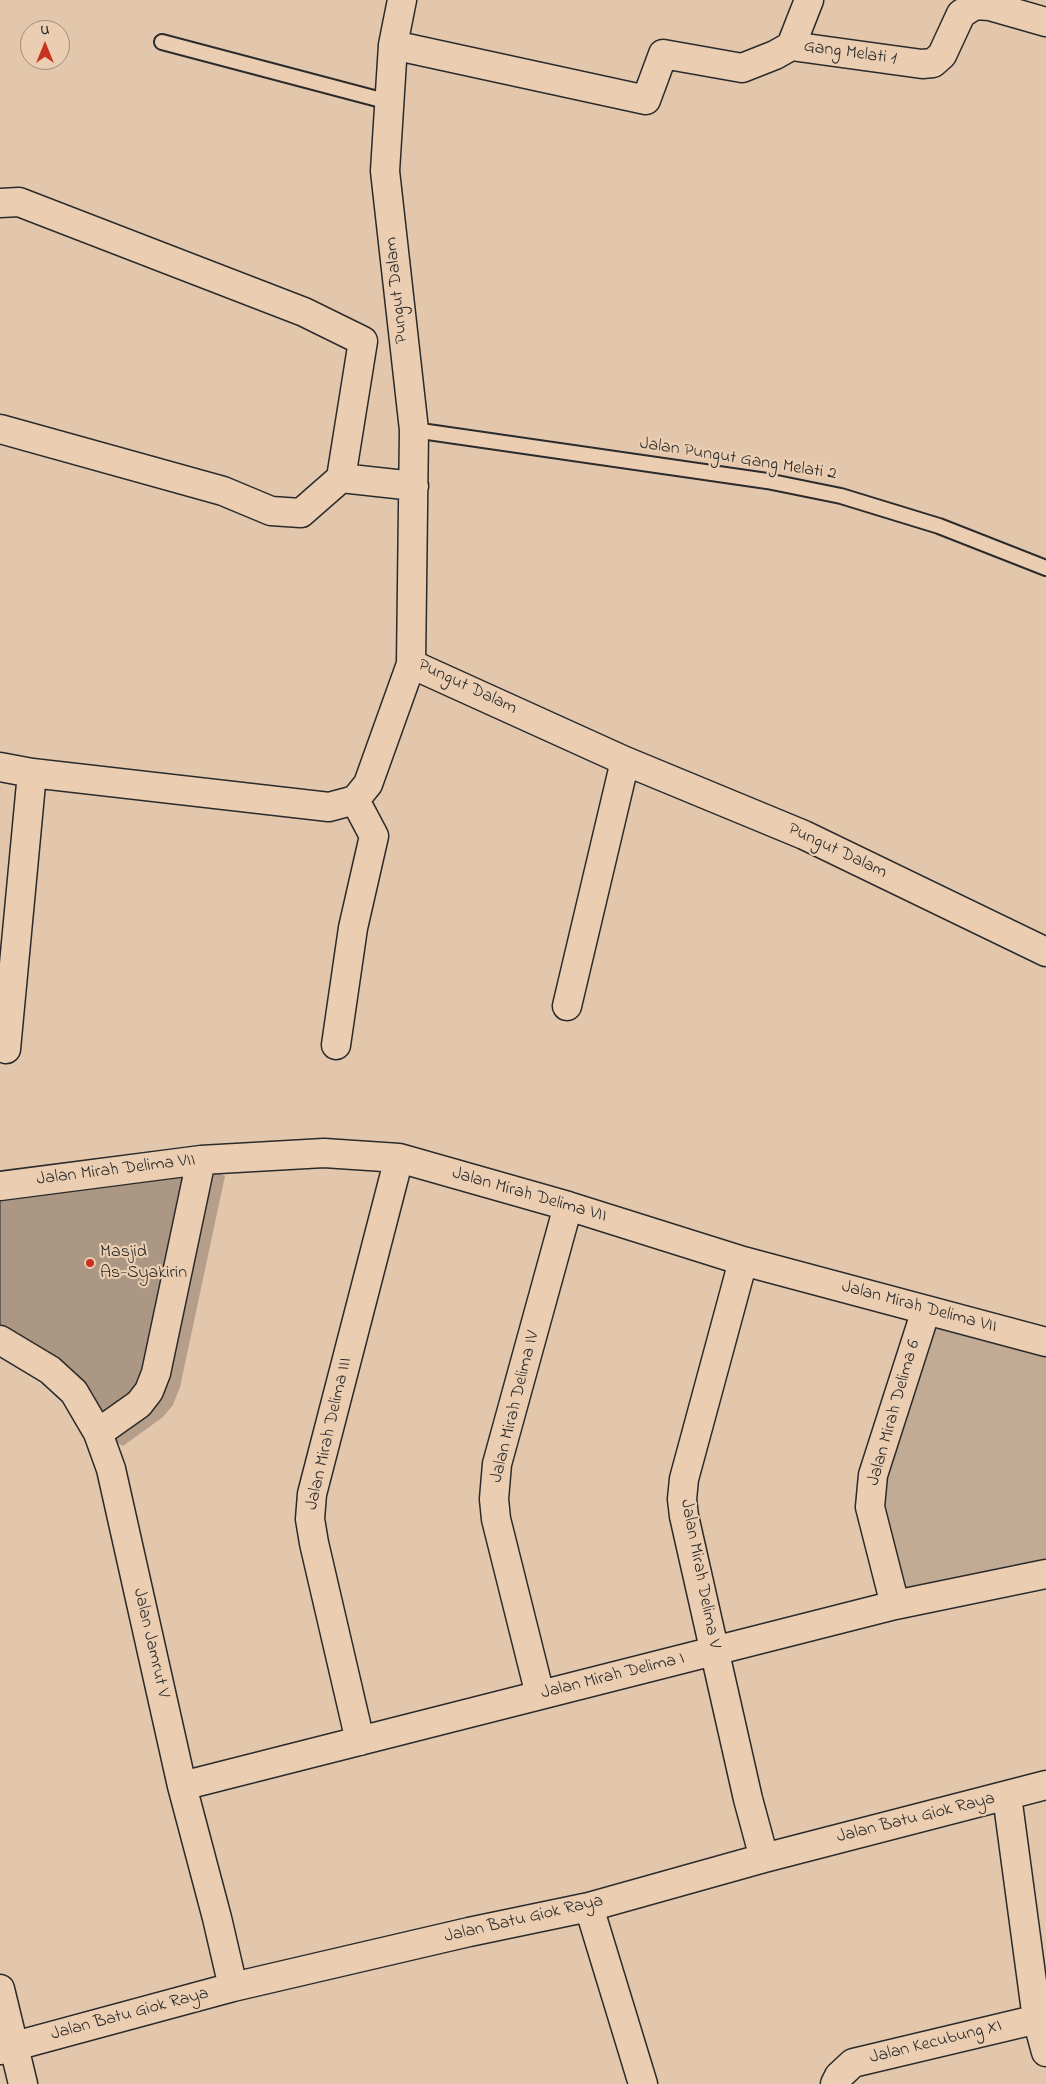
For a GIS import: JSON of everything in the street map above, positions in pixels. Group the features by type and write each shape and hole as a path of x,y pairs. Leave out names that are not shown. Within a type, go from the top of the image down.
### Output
{"street":[{"name":"Pungut Dalam","path":"402,0 393,45 385,171 414,430 411,664 624,761 804,835 1046,952"},
{"path":"791,46 808,0"},
{"name":"Gang Melati 1","path":"393,45 646,100 663,54 742,68 775,55 791,46 922,64 933,63 942,55 961,14 975,5 990,6 1046,22"},
{"path":"0,203 19,202 304,312 363,341 342,478 301,512 270,511 223,491 0,429"},
{"path":"342,478 414,486"},
{"path":"0,767 32,773 329,807 355,800 368,784 411,664"},
{"path":"567,1006 624,761"},
{"path":"6,1049 32,773"},
{"path":"336,1045 353,928 374,836 355,800"},
{"name":"Jalan Mirah Delima VII","path":"0,1186 201,1160 324,1153 399,1158 568,1206 743,1261 1046,1342"},
{"name":"Jalan Mirah Delima III","path":"360,1741 310,1520 312,1494 399,1158"},
{"path":"98,1433 139,1404 149,1391 156,1373 201,1160"},
{"name":"Jalan Mirah Delima IV","path":"540,1696 496,1520 494,1499 498,1464 568,1206"},
{"name":"Jalan Mirah Delima V","path":"743,1261 684,1479 682,1499 684,1516 714,1652 748,1799 764,1858"},
{"name":"Jalan Mirah Delima 6","path":"895,1604 870,1506 873,1475 926,1310"},
{"name":"Jalan Jamrut V","path":"0,1340 50,1370 74,1392 98,1433 111,1469 182,1786 233,1987"},
{"name":"Jalan Mirah Delima I","path":"182,1786 714,1652 895,1604 1046,1574"},
{"name":"Jalan Batu Giok Raya","path":"6,2049 233,1987 460,1934 589,1907 764,1858 1046,1785"},
{"path":"1007,1796 1046,2052"},
{"path":"589,1907 643,2084"},
{"path":"0,1989 6,2049 24,2084"},
{"name":"Jalan Kecubung XI","path":"836,2084 839,2076 853,2063 1042,2018"}],"lane":[{"path":"162,42 389,102"},
{"name":"Jalan Pungut Gang Melati 2","path":"414,430 767,481 841,496 940,526 1046,568"}],"shaded area":[{"path":"926,1310 1046,1342 1046,1574 895,1605 873,1475"}],"building":[{"name":"Masjid As-Syakirin","path":"201,1160 156,1373 98,1433 0,1340 0,1186"}],"place":[{"name":"Masjid As-Syakirin","path":"90,1263"}]}
